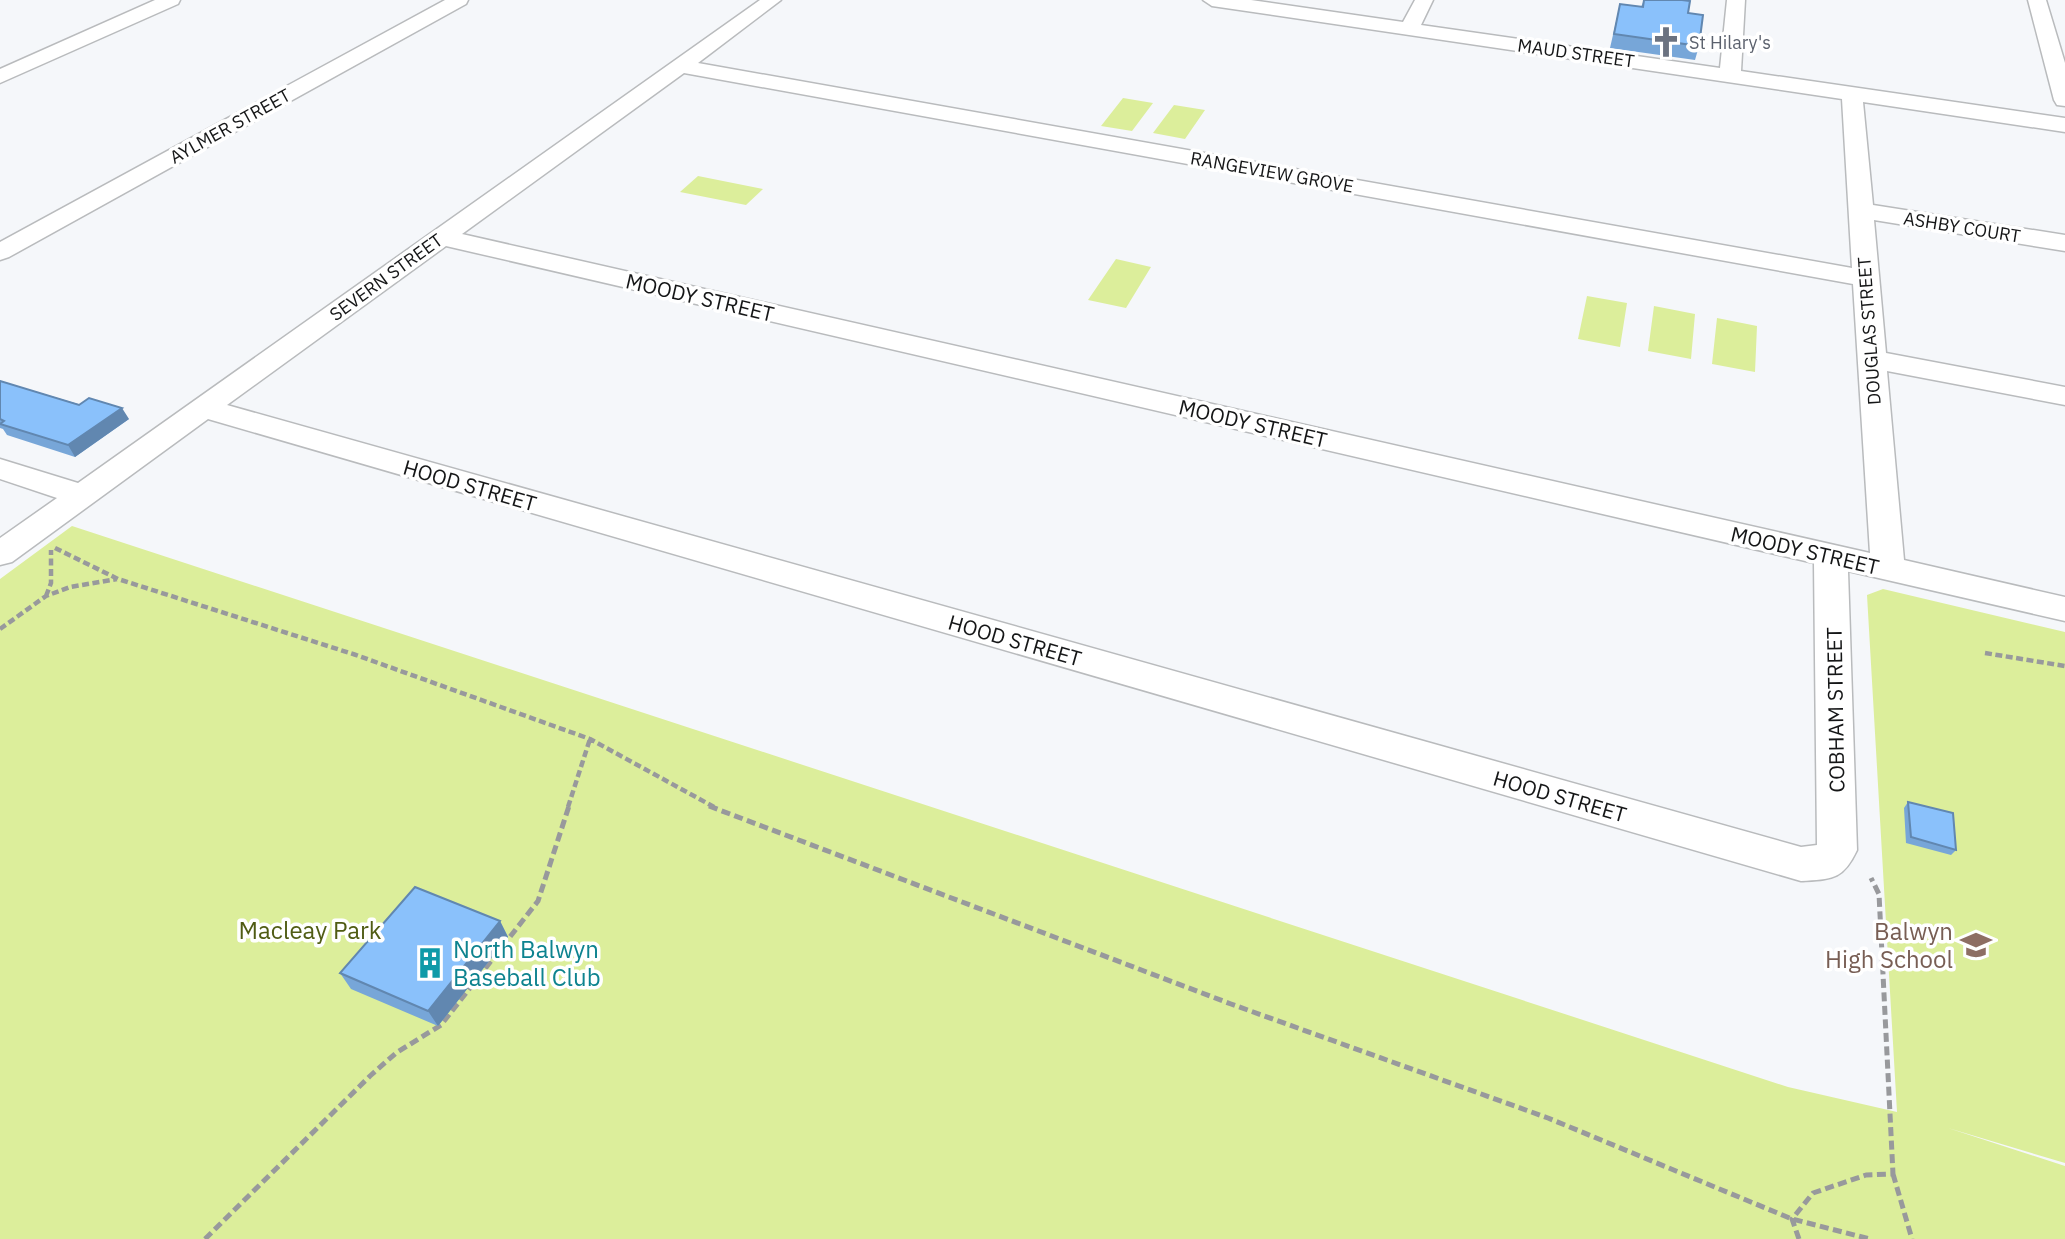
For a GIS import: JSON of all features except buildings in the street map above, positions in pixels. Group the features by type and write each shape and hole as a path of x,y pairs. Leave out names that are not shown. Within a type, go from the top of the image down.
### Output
{"street":[{"path":"0,77 171,0"},
{"name":"AYLMER STREET","path":"0,252 459,0"},
{"name":"SEVERN STREET","path":"0,554 772,0"},
{"name":"MAUD STREET","path":"1212,0 2065,125"},
{"path":"1409,29 1424,0"},
{"path":"1730,76 1736,0"},
{"path":"2037,0 2065,100"},
{"name":"RANGEVIEW GROVE","path":"680,66 1865,278"},
{"name":"DOUGLAS STREET","path":"1852,94 1888,569"},
{"name":"ASHBY COURT","path":"1860,209 2065,243"},
{"name":"MOODY STREET","path":"441,237 2065,609"},
{"path":"1871,359 2065,396"},
{"name":"HOOD STREET","path":"203,408 1785,860 1801,864 1828,862"},
{"path":"0,469 82,495"},
{"name":"COBHAM STREET","path":"1828,862 1837,850 1838,840 1831,556"}],"path":[{"path":"44,544 118,579 356,655 590,739 710,806 1231,1004 1548,1118 1792,1219 1870,1239"},
{"path":"46,596 51,583 50,546"},
{"path":"0,629 46,596 70,587 118,579"},
{"path":"1985,653 2065,666"},
{"path":"205,1239 370,1076 396,1053 442,1025 525,920 543,887 590,739"},
{"path":"1871,878 1879,894 1893,1174 1912,1239"},
{"path":"1792,1219 1813,1193 1866,1175 1893,1174"},
{"path":"1792,1219 1799,1239"}],"green space":[{"path":"1123,98 1153,103 1132,131 1101,126"},
{"path":"1174,105 1205,110 1185,139 1153,133"},
{"path":"698,176 763,189 746,205 680,192"},
{"path":"1116,259 1151,267 1126,308 1088,300"},
{"path":"1587,296 1627,303 1620,347 1578,339"},
{"path":"1654,306 1695,314 1691,359 1648,351"},
{"path":"1717,318 1757,326 1755,372 1712,364"},
{"name":"Macleay Park","path":"72,526 1788,1087 1897,1112 1867,595 1883,589 2065,632 2065,1163 1948,1128 2065,1166 2065,1239 0,1239 0,579"}],"place":[{"name":"St Hilary's","path":"1666,42"},
{"name":"Balwyn High School","path":"1976,945"},
{"name":"North Balwyn Baseball Club","path":"430,963"}]}
